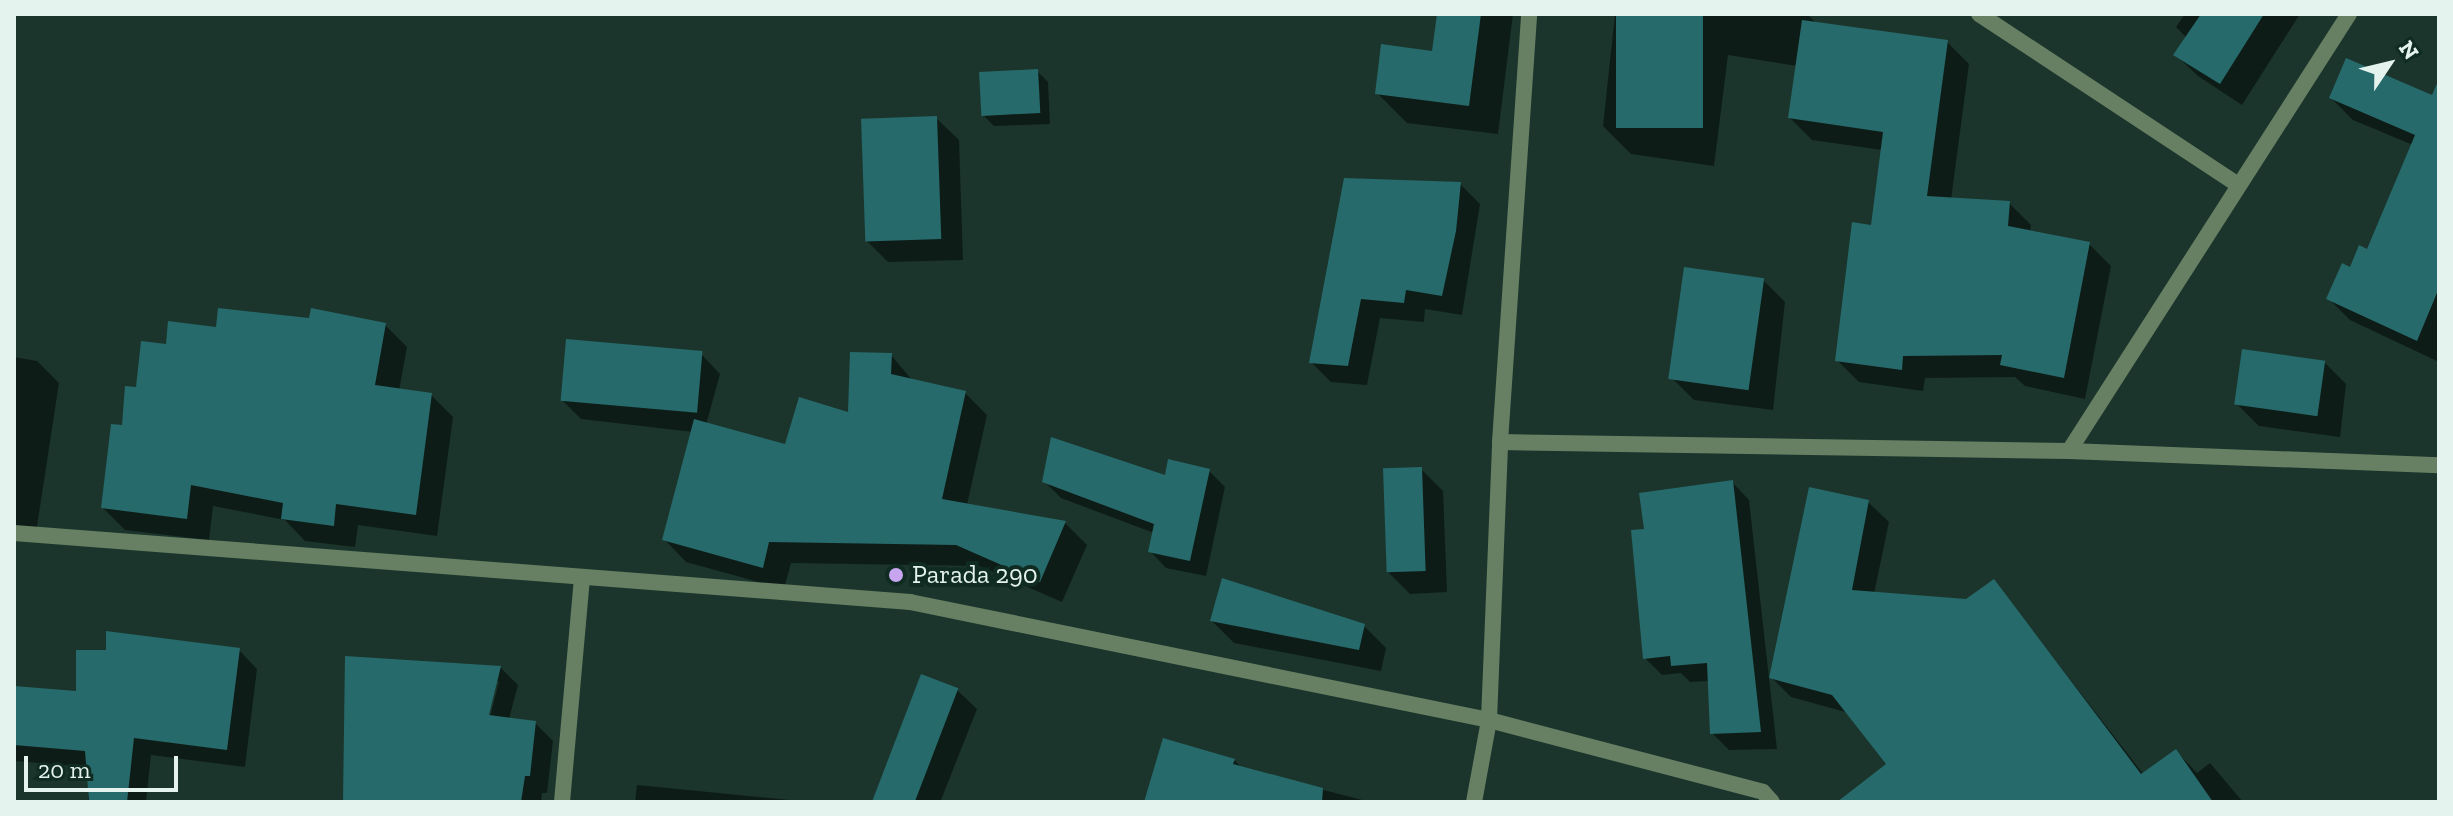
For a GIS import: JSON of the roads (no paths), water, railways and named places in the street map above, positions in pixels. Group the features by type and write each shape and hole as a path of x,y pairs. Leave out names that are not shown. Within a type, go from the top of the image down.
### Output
{"street":[{"path":"1474,802 1489,720 1500,442 1529,14"},
{"path":"1979,14 2237,184"},
{"path":"2069,451 2237,184 2349,14"},
{"path":"1500,442 2069,451 2439,465"},
{"path":"14,533 582,580 910,602 1489,720 1763,792 1772,802"},
{"path":"562,802 582,580"}],"place":[{"name":"Parada 290","path":"896,575"}]}
